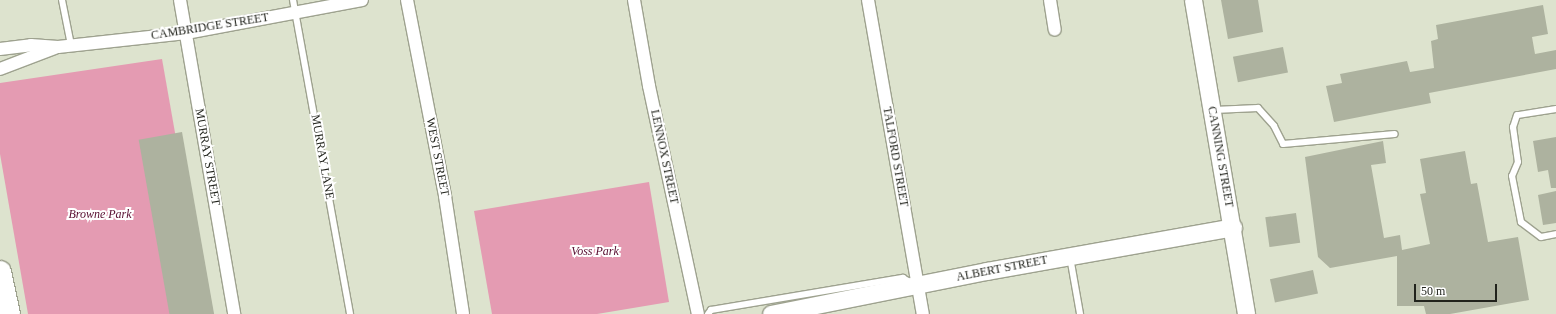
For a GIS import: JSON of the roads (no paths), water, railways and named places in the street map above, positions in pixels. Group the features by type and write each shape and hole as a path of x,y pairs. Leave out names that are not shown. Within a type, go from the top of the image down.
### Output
{"highway":[{"path":"0,272 8,314"}],"street":[{"name":"MURRAY STREET","path":"180,0 234,314"},
{"name":"CAMBRIDGE STREET","path":"0,69 58,47 186,33 362,0"},
{"name":"WEST STREET","path":"407,0 445,196 463,314"},
{"name":"LENNOX STREET","path":"634,0 649,86 698,314"},
{"name":"TALFORD STREET","path":"868,0 922,314"},
{"path":"1050,0 1055,30"},
{"name":"CANNING STREET","path":"1193,0 1233,227 1246,314"},
{"name":"CAMBRIDGE STREET","path":"0,49 31,45 58,47"},
{"name":"ALBERT STREET","path":"771,314 918,287 1070,255 1233,227"}],"lane":[{"path":"62,0 71,45"},
{"name":"MURRAY LANE","path":"293,0 350,314"},
{"path":"1212,110 1258,108 1274,126 1283,144 1396,134"},
{"path":"1556,109 1517,116 1514,127 1518,162 1512,176 1521,222 1541,236 1556,234"},
{"path":"1070,255 1080,314"},
{"path":"708,314 711,310 903,278 918,287"}],"park label":[{"name":"Browne Park","path":"100,215"},
{"name":"Voss Park","path":"595,252"}]}
